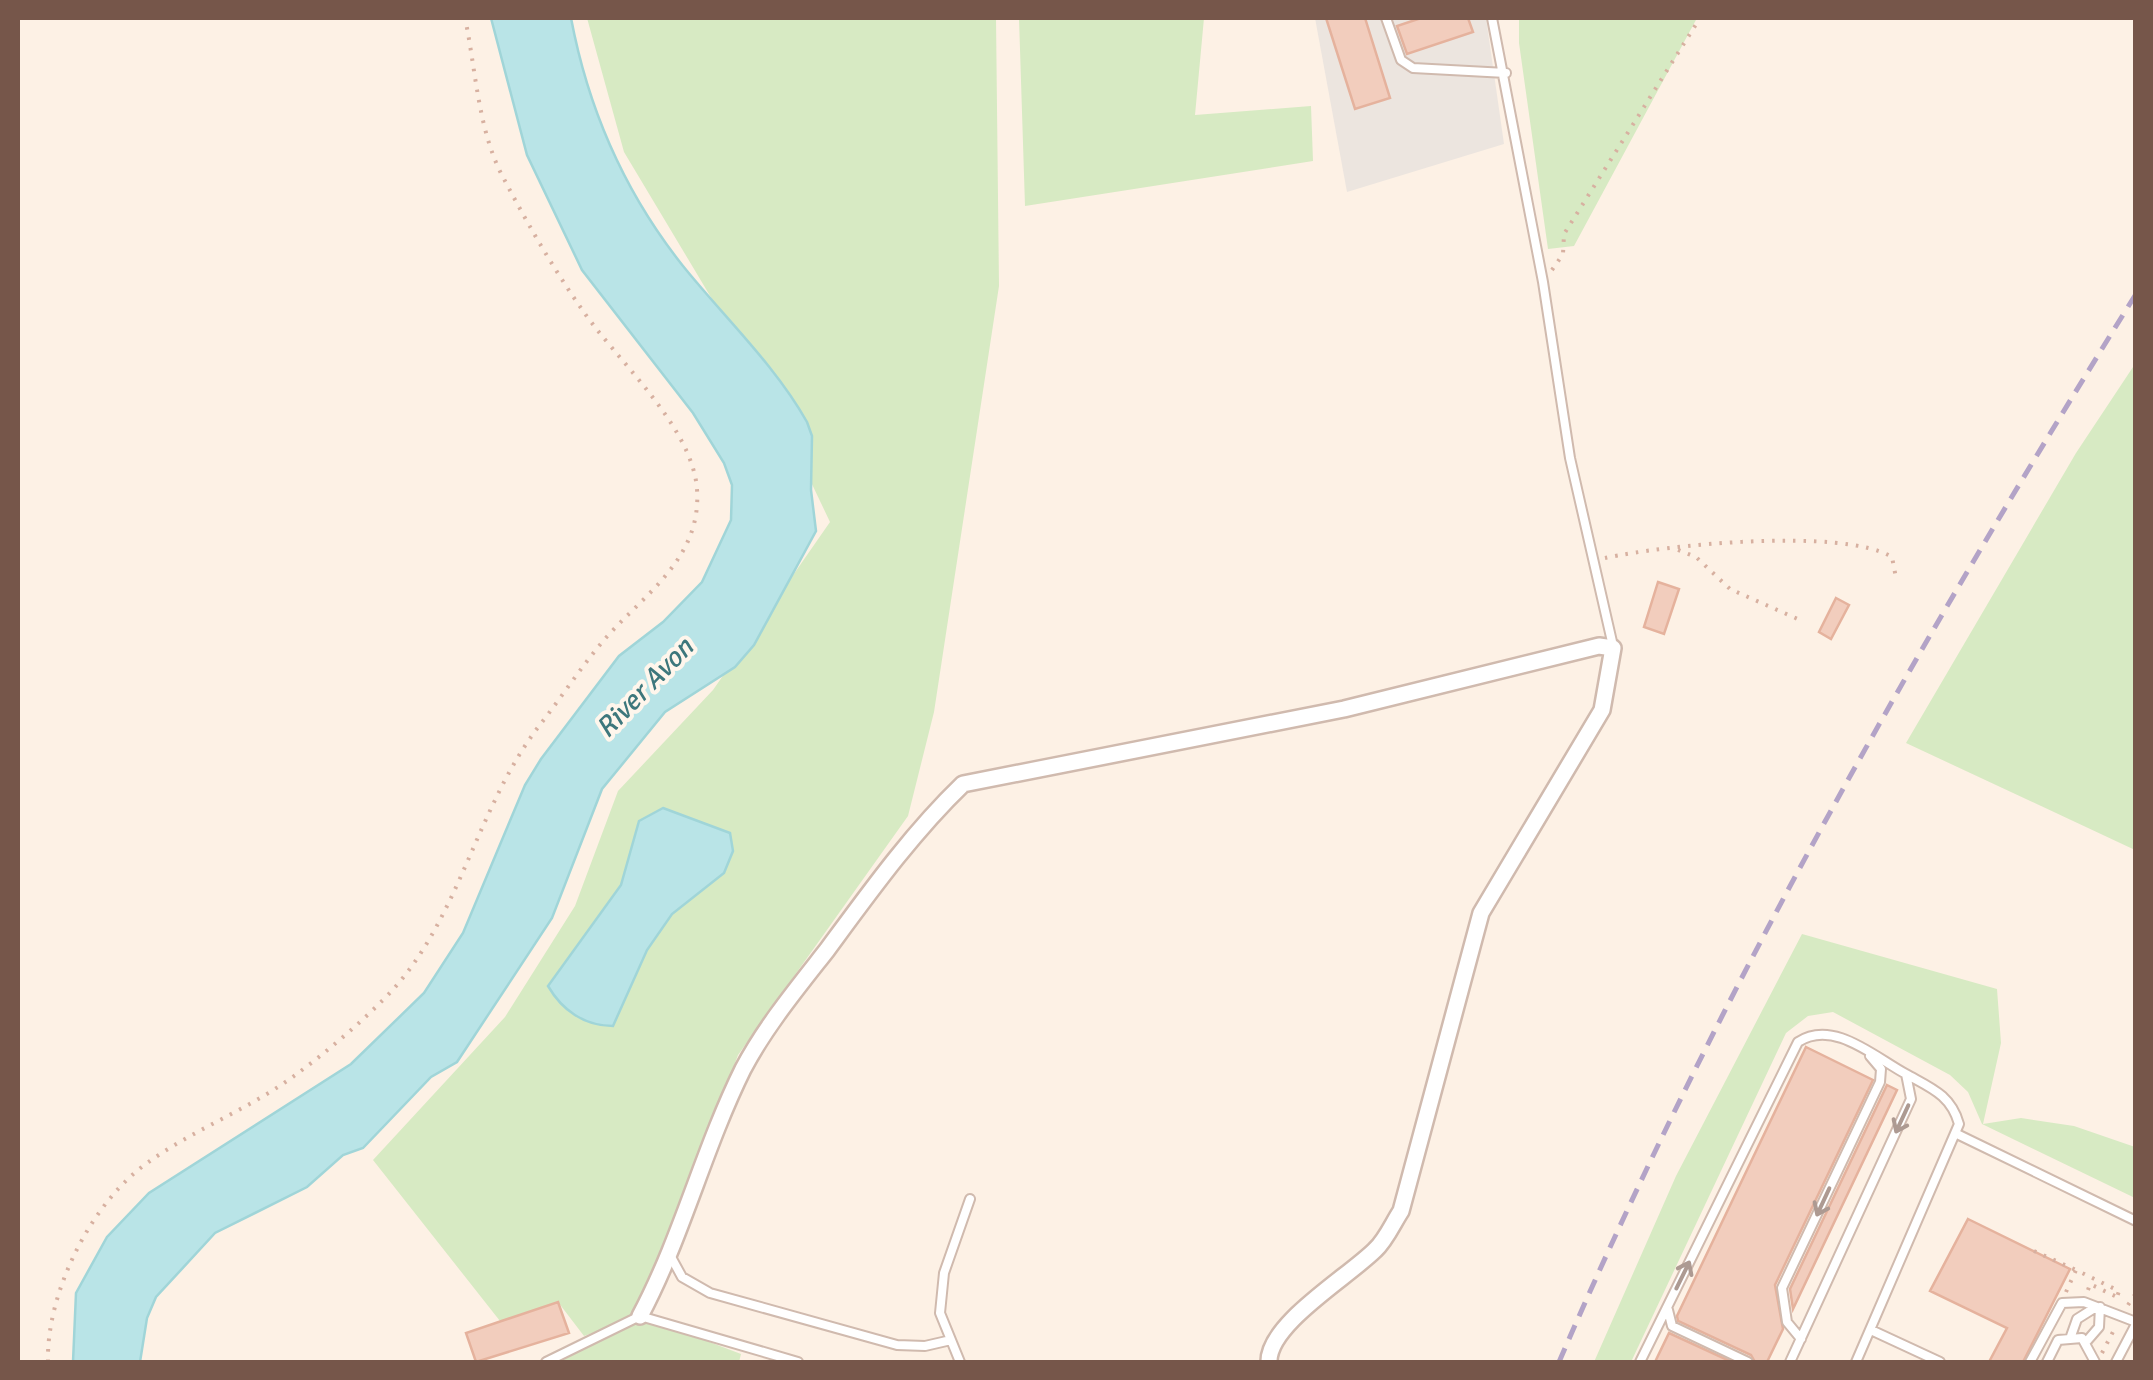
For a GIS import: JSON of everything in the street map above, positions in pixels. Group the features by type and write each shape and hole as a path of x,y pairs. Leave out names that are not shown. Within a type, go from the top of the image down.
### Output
{"street":[{"path":"640,1316 671,1257 694,1179 745,1066 856,911 963,784 1344,710 1598,646 1613,648 1602,710 1481,913 1400,1210 1378,1248 1284,1329 1269,1350 1269,1362"}],"lane":[{"path":"1386,18 1401,60 1413,68 1506,73"},
{"path":"1492,18 1506,73 1570,458 1613,648"},
{"path":"1640,1362 1798,1042 1813,1032 1829,1032 1954,1105 1957,1134 1856,1362"},
{"path":"1800,1339 1787,1322 1782,1288 1880,1082 1881,1069 1867,1053"},
{"path":"1790,1362 1911,1099 1906,1074"},
{"path":"1957,1134 2136,1221"},
{"path":"960,1362 940,1313 944,1272 970,1198"},
{"path":"671,1257 682,1278 710,1293 897,1345 925,1346 951,1340"},
{"path":"2030,1362 2062,1304 2074,1300 2136,1323 2116,1362"},
{"path":"1668,1307 1672,1326 1748,1362"},
{"path":"2071,1336 2077,1319 2098,1307"},
{"path":"2086,1342 2099,1327 2098,1307"},
{"path":"546,1362 640,1316 798,1362"},
{"path":"1871,1330 1940,1362"},
{"path":"2047,1362 2058,1340 2071,1336 2086,1342 2095,1362"}],"path":[{"path":"48,1362 48,1334 72,1257 108,1204 147,1162 294,1076 381,1002 413,968 438,926 504,781 534,733 604,640 660,586 692,528 697,487 682,446 580,306 501,174 488,138 465,18"},
{"path":"1543,282 1563,254 1564,234 1700,18"},
{"path":"1595,560 1759,543 1864,546 1892,557 1896,578"},
{"path":"1674,549 1696,557 1730,588 1800,620"},
{"path":"2034,1251 2119,1291 2117,1297 2090,1284 2086,1294"},
{"path":"2066,1292 2076,1270"}],"shaded area":[{"path":"1315,18 1486,18 1504,144 1347,192"}],"green space":[{"path":"587,18 996,18 999,286 934,712 908,816 738,1055 641,1316 741,1354 739,1362 560,1362 633,1319 584,1336 558,1302 500,1321 373,1160 505,1017 575,906 618,791 713,690 830,522 770,396 624,152"},
{"path":"1019,18 1204,18 1195,115 1311,106 1313,161 1025,206"},
{"path":"1519,18 1697,18 1574,246 1548,249 1519,43"},
{"path":"2135,364 2135,850 1906,743 2076,453"},
{"path":"1802,934 1997,989 2001,1043 1983,1124 2021,1118 2074,1126 2135,1147 2135,1198 1982,1124 1968,1092 1950,1075 1833,1012 1808,1016 1786,1033 1631,1362 1594,1362 1676,1176"}],"water":[{"name":"River Avon","path":"491,18 571,18 599,117 643,209 683,266 780,381 807,422 812,436 811,490 816,531 754,645 735,667 665,712 602,789 552,918 457,1062 431,1077 363,1148 343,1155 307,1187 215,1233 156,1297 147,1318 140,1362 73,1362 76,1293 107,1237 149,1193 351,1064 424,993 463,933 525,785 541,759 619,656 663,622 702,582 731,520 732,485 724,463 693,413 582,270 527,155"},
{"path":"663,808 730,833 733,851 724,873 672,914 647,950 613,1026 583,1020 567,1009 548,986 621,885 639,821"}],"building":[{"path":"1326,18 1365,18 1390,98 1355,109"},
{"path":"1421,18 1468,18 1473,32 1407,54 1397,26"},
{"path":"1658,582 1679,589 1664,634 1644,627"},
{"path":"1836,598 1849,605 1831,639 1819,632"},
{"path":"1806,1047 1873,1080 1775,1285 1783,1329 1767,1362 1755,1362 1751,1355 1678,1321 1677,1316"},
{"path":"1887,1085 1897,1090 1793,1309 1790,1289"},
{"path":"1968,1219 2070,1269 2023,1362 1989,1362 2007,1328 1930,1291"},
{"path":"558,1302 569,1333 476,1362 466,1333"},
{"path":"1669,1333 1732,1362 1655,1362"}],"railway":[{"path":"1559,1362 1687,1086 1827,818 1978,554 2136,294"}]}
